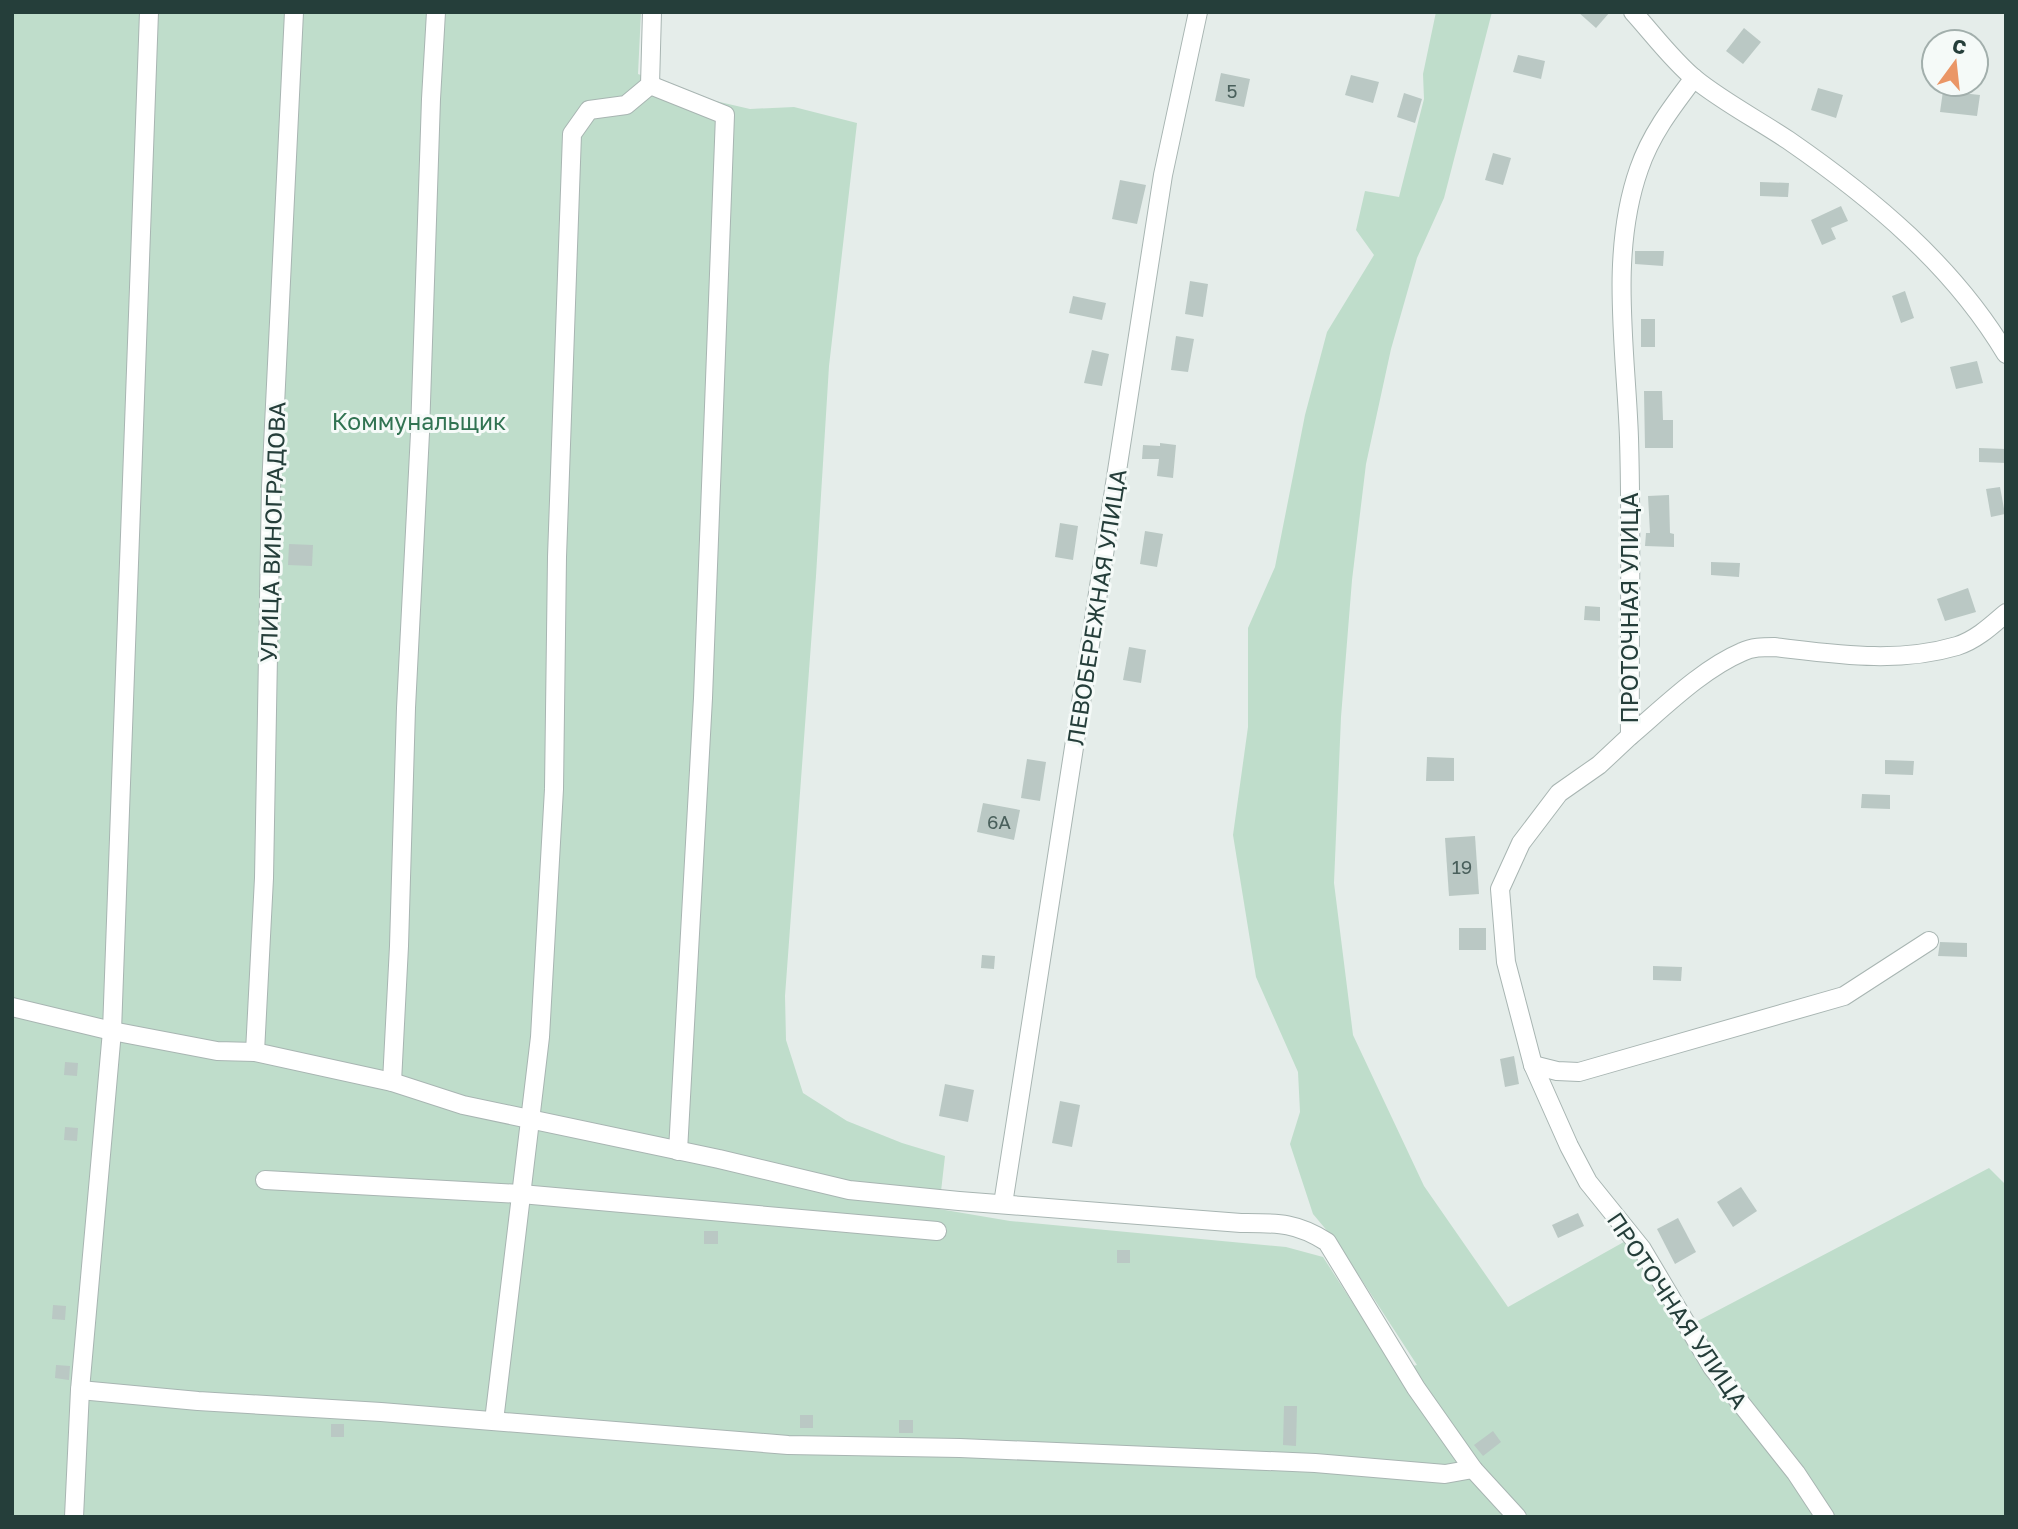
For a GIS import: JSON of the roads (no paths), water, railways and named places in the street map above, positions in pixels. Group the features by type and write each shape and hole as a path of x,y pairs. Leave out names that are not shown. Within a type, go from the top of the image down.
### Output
{"street":[{"path":"74,1517 80,1390 112,1031 149,12"},
{"name":"УЛИЦА ВИНОГРАДОВА","path":"254,1052 264,877 271,488 293,12"},
{"path":"392,1082 436,12"},
{"path":"494,1421 540,1037 554,789 557,557 572,134 589,110 626,105 650,85 652,12"},
{"name":"ЛЕВОБЕРЕЖНАЯ УЛИЦА","path":"1003,1204 1163,174 1198,12"},
{"path":"1633,12 1694,78 1856,190 1923,249 1971,302 1999,326 2006,354"},
{"name":"ПРОТОЧНАЯ УЛИЦА","path":"1694,78 1662,120 1639,169 1627,216 1622,278 1629,440 1629,736 1599,765 1559,793 1521,843 1500,889 1506,962 1533,1065 1588,1182 1642,1249 1712,1367 1796,1473 1825,1517"},
{"path":"650,85 725,115 704,684 678,1150"},
{"path":"1629,736 1714,668 1743,651 1774,647 1874,658 1919,653 1958,645 1984,631 2006,613"},
{"path":"1533,1065 1557,1071 1579,1072 1844,996 1929,941"},
{"path":"12,1007 112,1031 217,1051 254,1052 392,1082 463,1105 678,1150 849,1190 1241,1223 1268,1223 1307,1229 1327,1242 1416,1388 1473,1469 1517,1517"},
{"path":"265,1180 521,1194 937,1231"},
{"path":"80,1390 788,1445 960,1448 1315,1463 1445,1475 1473,1469"}],"park label":[{"name":"Коммунальщик","path":"419,421"}]}
